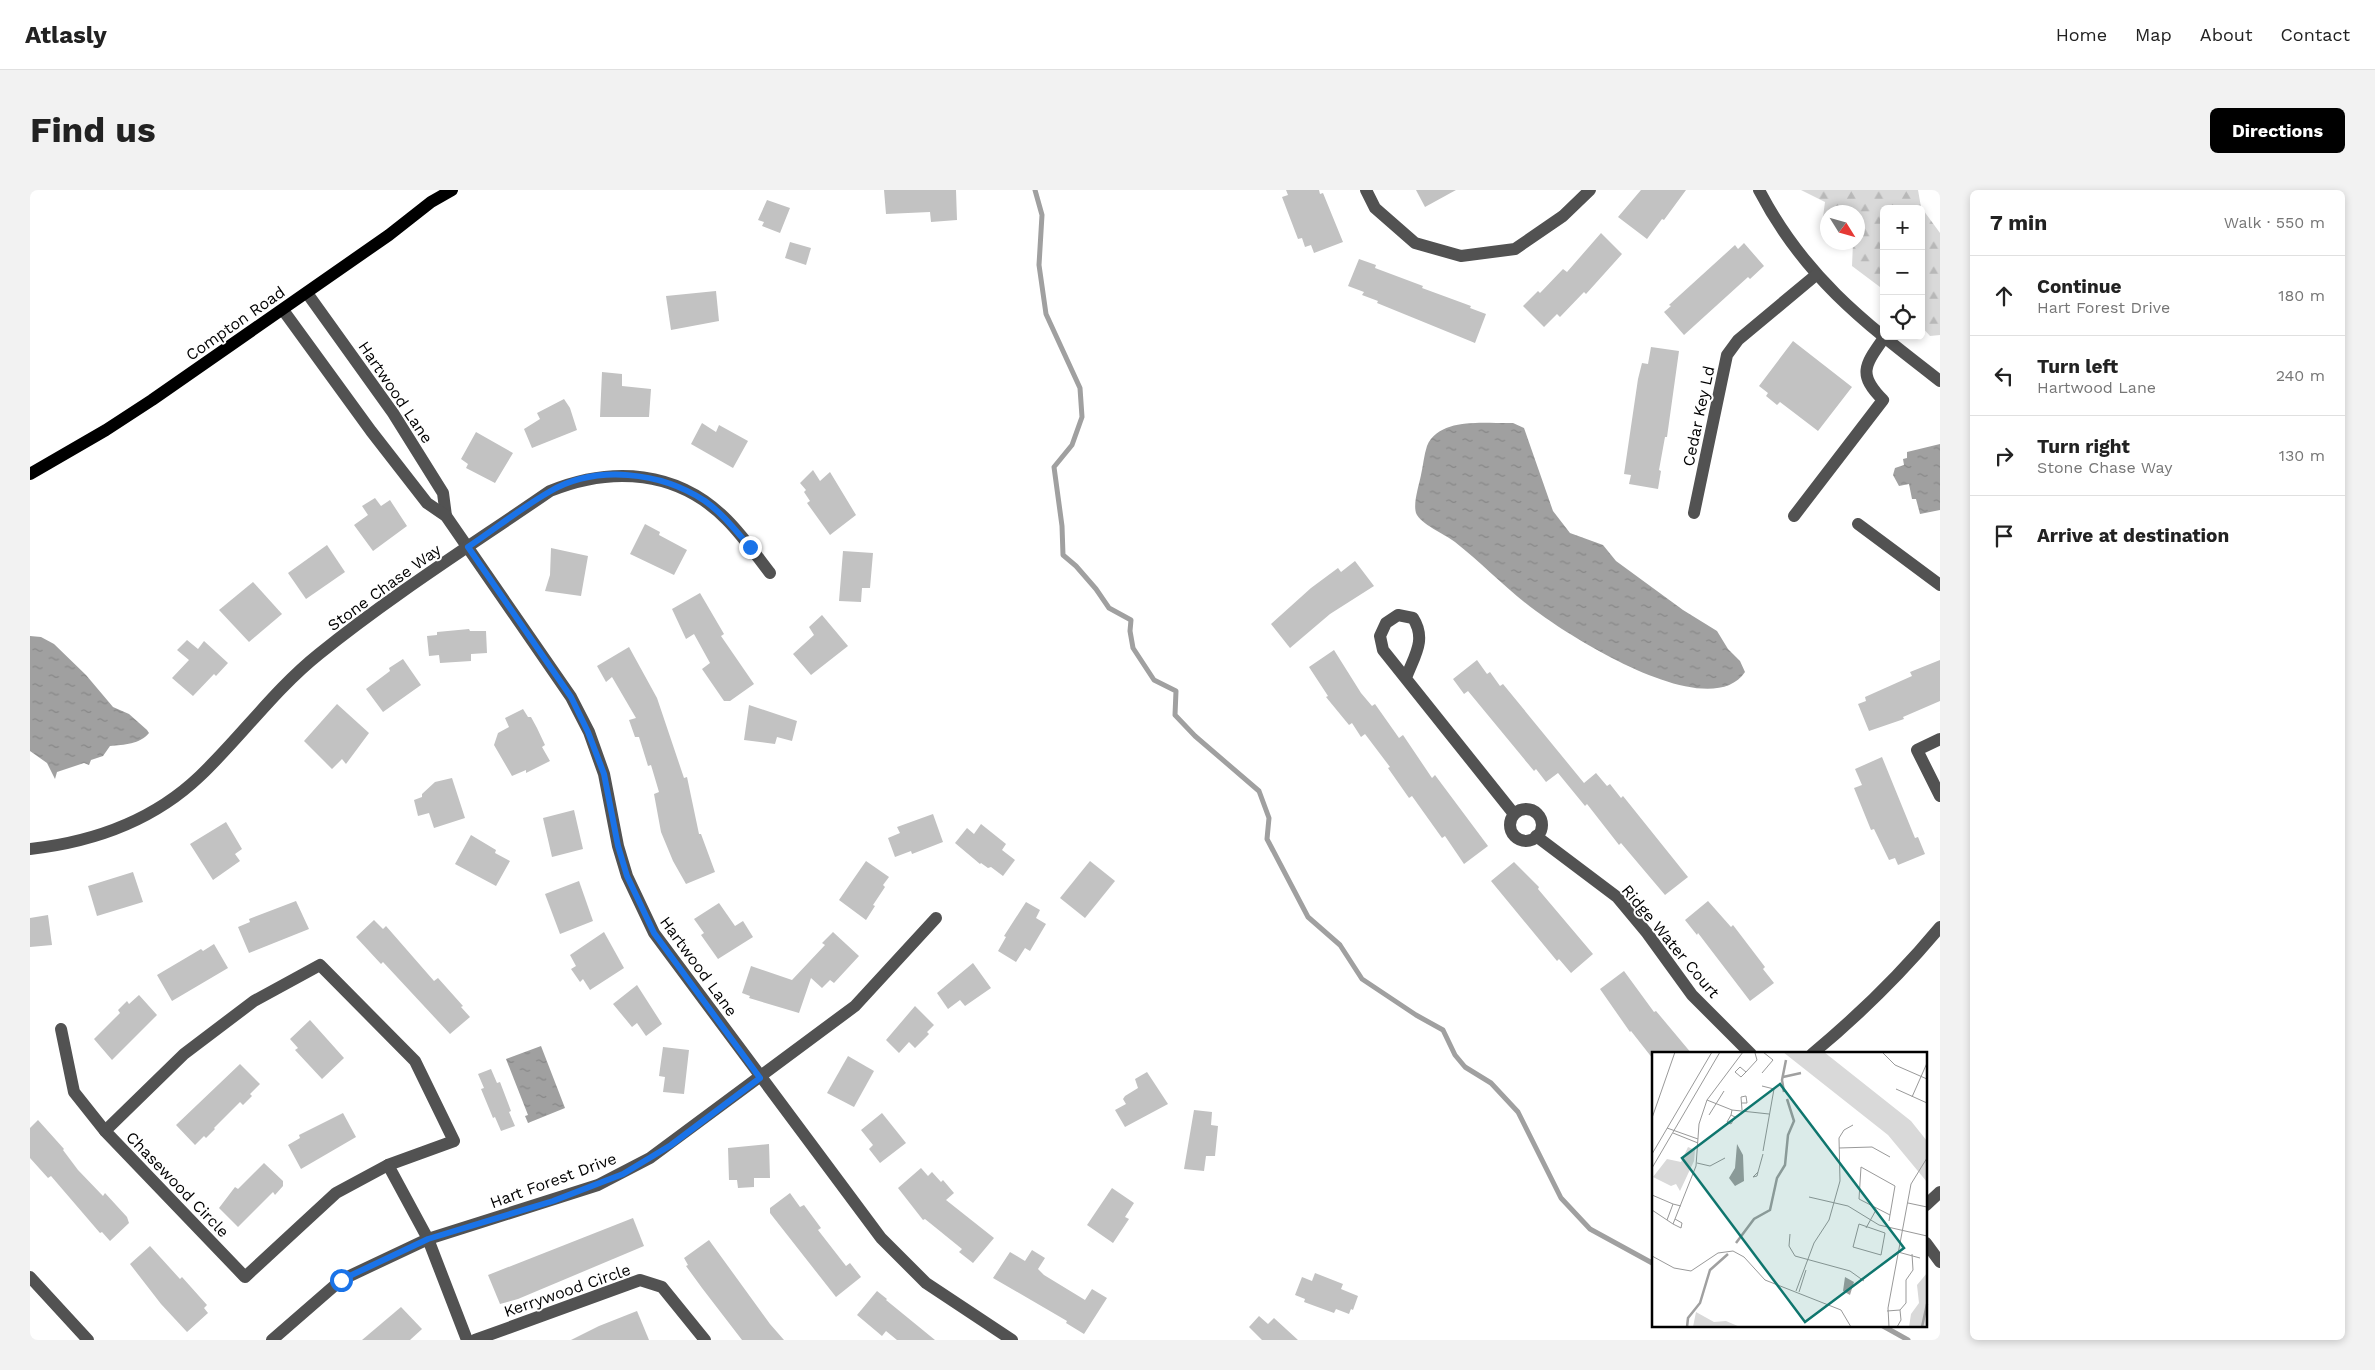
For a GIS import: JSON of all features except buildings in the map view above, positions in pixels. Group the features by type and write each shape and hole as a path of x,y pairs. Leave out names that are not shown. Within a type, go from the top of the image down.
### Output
{"main road":[{"name":"Compton Road","path":"30,474 106,430 152,400 307,293 431,202 452,190"}],"street":[{"path":"1366,190 1375,208 1415,243 1461,256 1515,249 1563,216 1590,190"},
{"path":"1760,190 1780,228 1816,275 1863,321 1880,335"},
{"name":"Cedar Key Ld","path":"1694,513 1727,355 1738,340 1816,275"},
{"name":"Hartwood Lane","path":"307,293 393,413 443,493 446,516"},
{"name":"Hartwood Lane","path":"283,310 371,431 427,503 446,516 571,697 588,732 604,774 618,846 627,876 654,933 760,1078 882,1238 900,1258 946,1297 1012,1340"},
{"path":"1794,516 1883,400 1871,386 1865,373 1870,357 1883,340"},
{"path":"1887,340 1940,381"},
{"name":"Stone Chase Way","path":"30,849 51,847 97,836 128,824 178,795 201,775 266,703 317,655 550,491 573,482 594,477 631,475 670,484 705,502 726,519 770,573"},
{"path":"1858,524 1940,585"},
{"path":"1406,678 1420,643 1420,630 1413,618 1398,615 1386,623 1380,636 1383,650 1514,814"},
{"path":"1940,739 1917,750 1940,796"},
{"path":"1521,809 1530,809 1537,813 1541,821 1541,829 1536,836 1529,840 1521,840 1514,836 1510,829 1510,821 1514,814 1521,809"},
{"name":"Ridge Water Court","path":"1536,836 1617,897 1647,933 1692,995 1748,1052"},
{"name":"Hart Forest Drive","path":"272,1340 341,1280 428,1239 553,1201 623,1174 671,1145 855,1006 936,918"},
{"path":"1814,1052 1856,1017 1940,927"},
{"name":"Chasewood Circle","path":"320,966 414,1061 454,1141 388,1165 336,1193 245,1277 105,1131 184,1054 254,1001 320,966"},
{"path":"61,1029 74,1092 105,1131"},
{"path":"388,1165 428,1239 467,1340"},
{"path":"1928,1203 1940,1192"},
{"path":"1928,1246 1940,1262"},
{"path":"30,1277 88,1340"},
{"name":"Kerrywood Circle","path":"475,1340 640,1280 662,1287 705,1340"}],"green space":[{"path":"1801,190 1918,190 1921,205 1880,205 1880,287 1852,266 1853,250 1865,250 1865,205 1825,205 1825,202"},
{"path":"1925,212 1940,233 1940,335 1930,336 1925,330"}],"water":[{"path":"1513,423 1524,428 1553,511 1570,533 1603,545 1616,561 1683,610 1717,631 1728,649 1740,661 1745,672 1727,686 1702,689 1673,683 1640,672 1608,656 1554,624 1515,594 1455,542 1427,525 1418,517 1415,504 1426,449 1433,436 1442,430 1465,424"},
{"path":"1940,444 1940,510 1920,514 1916,499 1912,499 1909,484 1899,486 1893,475 1895,468 1904,465 1903,459 1907,458 1907,452"},
{"path":"30,636 41,637 54,644 86,675 113,707 129,714 149,733 136,742 110,746 103,756 91,760 89,765 84,763 57,772 55,779 47,763 30,751"},
{"path":"541,1046 565,1108 528,1123 525,1116 528,1115 506,1059"}],"waterway":[{"path":"1035,190 1042,215 1039,265 1046,314 1080,388 1082,417 1072,445 1054,467 1062,526 1063,555 1076,566 1096,589 1109,608 1131,620 1130,631 1133,648 1154,680 1176,691 1175,715 1195,736 1259,791 1269,818 1267,839 1308,917 1340,945 1362,979 1416,1015 1443,1030 1455,1055 1465,1067 1491,1083 1518,1112 1561,1198 1590,1229 1652,1263"},
{"path":"1887,1328 1908,1340"}],"route":[{"path":"341,1280 428,1239 553,1201 623,1174 671,1145 760,1078 645,918 627,876 618,846 604,774 598,753 588,732 571,697 468,547 550,491 573,482 612,475 631,475 652,479 690,492 726,519 750,547"}]}
